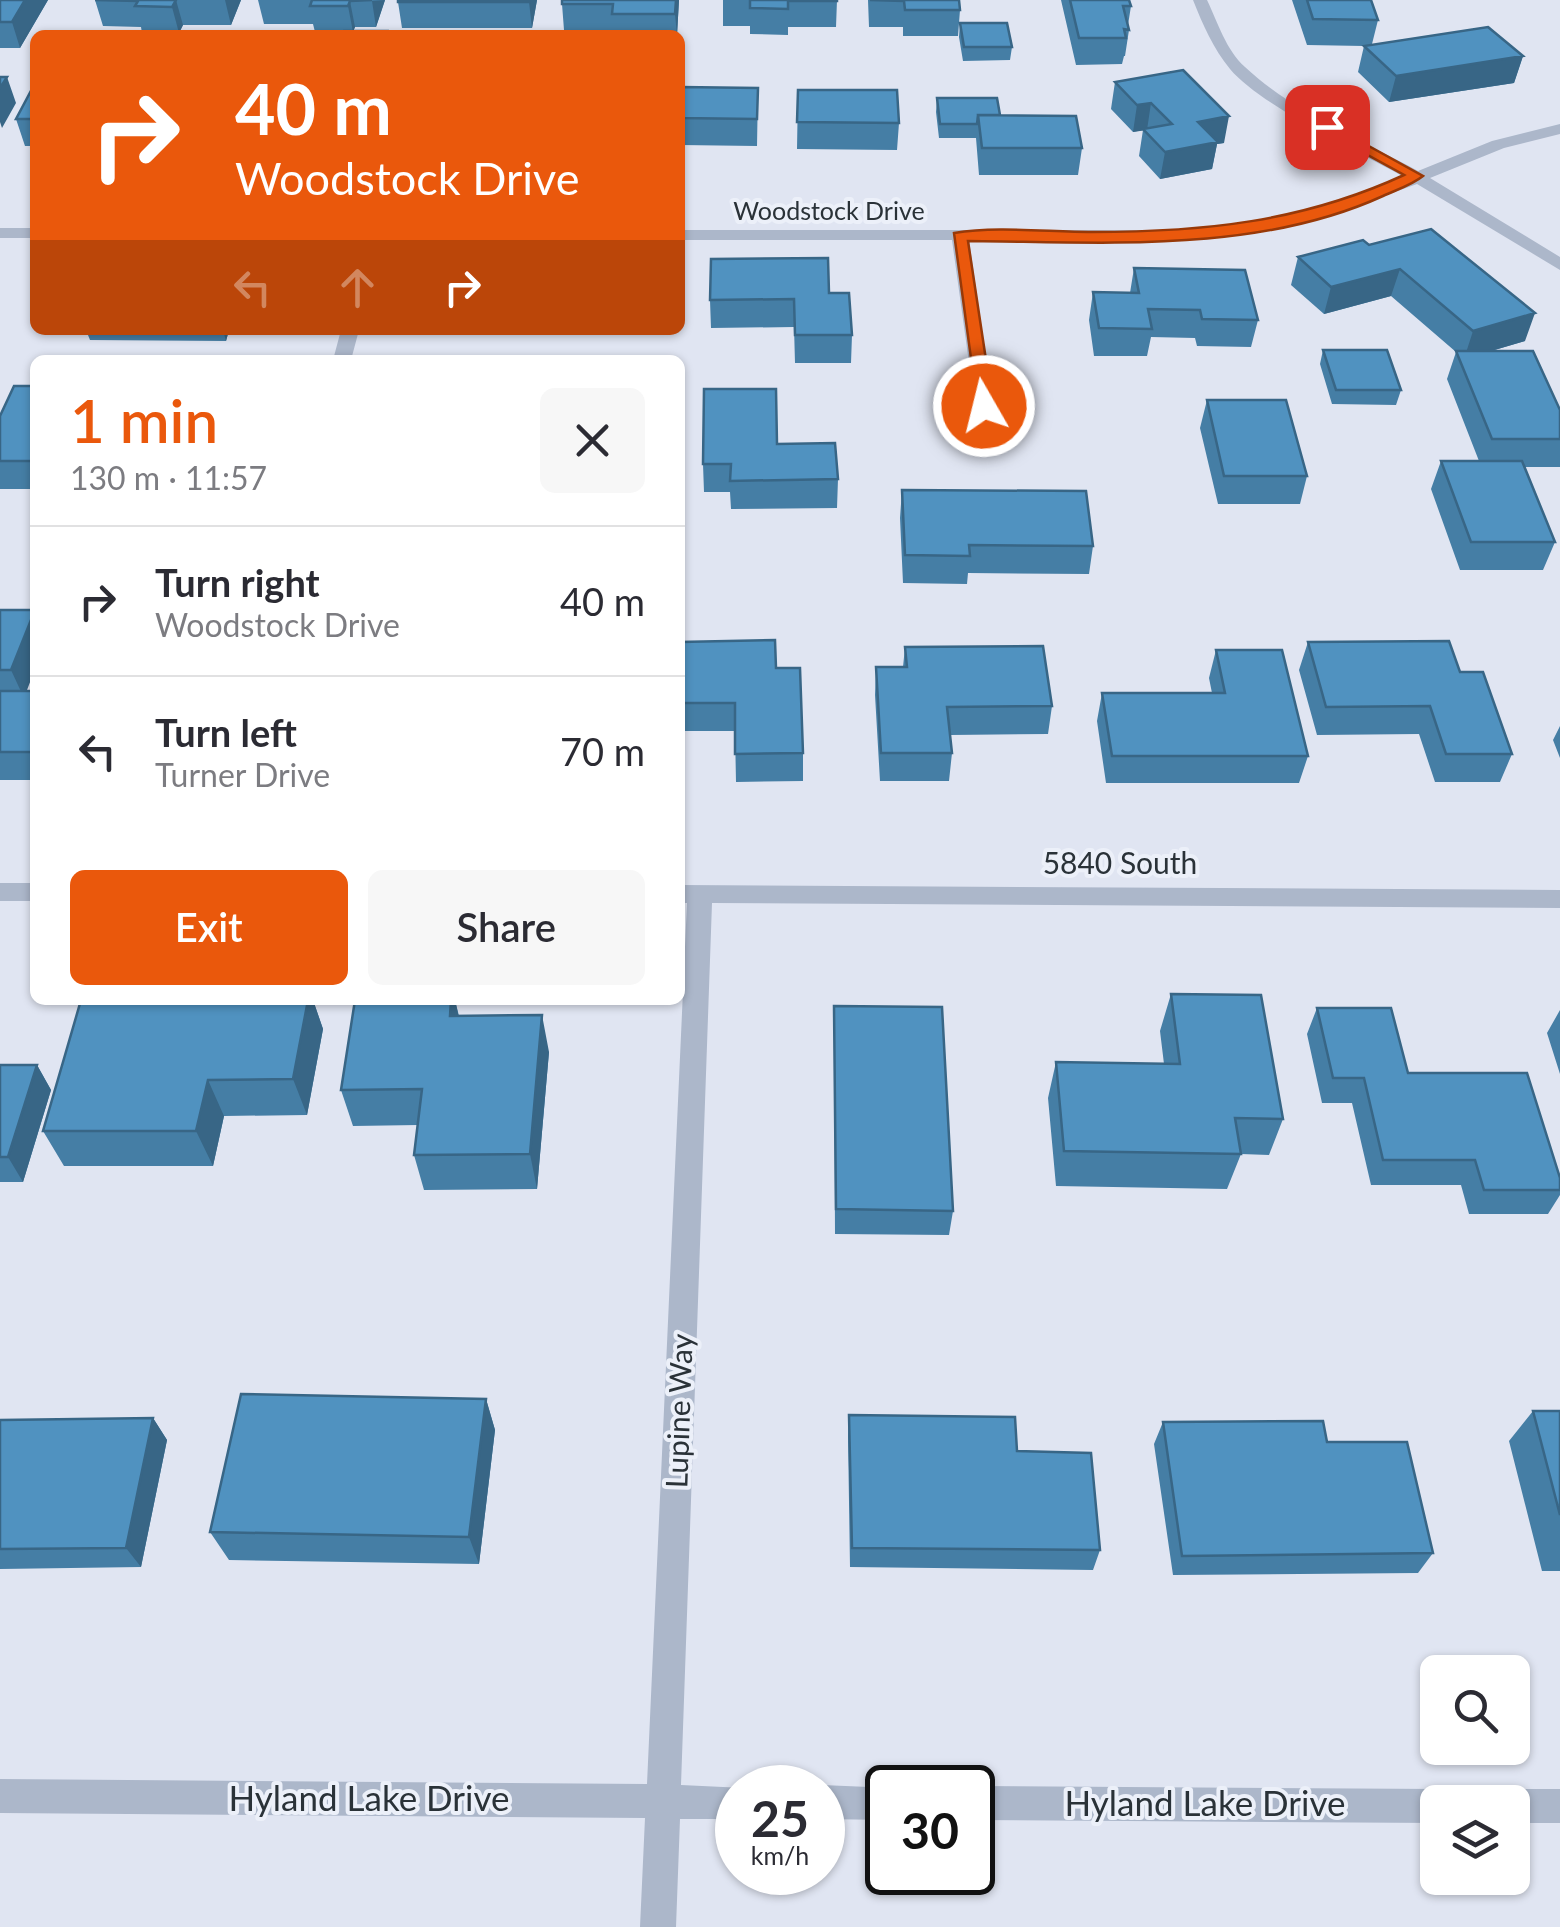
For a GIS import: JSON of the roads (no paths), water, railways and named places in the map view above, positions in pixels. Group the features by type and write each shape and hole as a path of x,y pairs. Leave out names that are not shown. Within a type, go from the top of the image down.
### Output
{"street":[{"path":"1200,0 1219,43 1239,70 1297,111 1543,250 1560,265"},
{"name":"Woodstock Drive","path":"685,235 1140,237 1251,228 1343,206 1498,144 1560,129"},
{"path":"0,233 30,233"},
{"path":"960,237 984,406"},
{"path":"0,892 30,892"},
{"name":"5840 South","path":"690,894 1560,899"},
{"name":"Lupine Way","path":"658,1927 690,894"},
{"name":"Hyland Lake Drive","path":"0,1796 715,1802"},
{"name":"Hyland Lake Drive","path":"995,1803 1420,1806"},
{"path":"1530,1806 1560,1806"}]}
